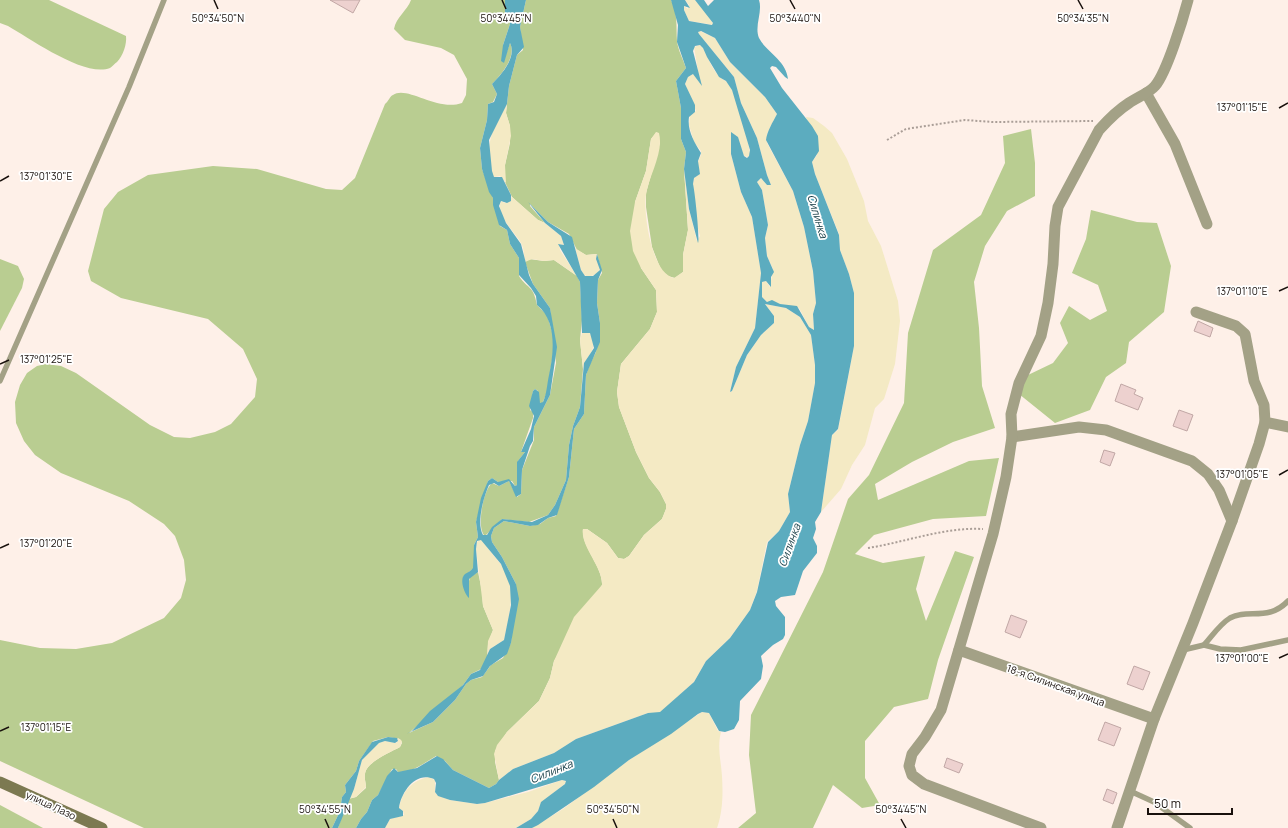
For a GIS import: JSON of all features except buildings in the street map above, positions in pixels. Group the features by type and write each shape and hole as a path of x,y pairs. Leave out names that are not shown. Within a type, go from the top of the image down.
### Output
{"main road":[{"name":"улица Лазо","path":"0,782 102,828"}],"street":[{"path":"1041,828 924,784 912,775 909,766 912,754 925,737 941,710 994,530 1006,477 1012,437 1011,414 1018,390 1041,336 1048,303 1058,207 1099,130 1106,121 1128,103 1155,86 1161,76 1188,0"},
{"path":"1146,93 1174,144 1207,224"},
{"path":"1117,828 1154,719 1232,521 1259,444 1265,422 1264,405 1254,381 1245,334 1236,326 1196,312"},
{"path":"1265,422 1288,427"},
{"path":"1012,437 1079,427 1106,430 1192,461 1208,474 1219,490 1232,521"},
{"name":"18-я Силинская улица","path":"959,650 1154,719"}],"lane":[{"path":"0,381 129,87 164,0"},
{"path":"1204,645 1230,618 1239,615 1267,613 1281,608 1288,601"},
{"path":"1182,650 1204,645 1220,649 1241,650 1288,640"},
{"path":"1130,790 1154,802 1190,828"}],"path":[{"path":"887,140 906,129 965,120 993,122 1106,121"},
{"path":"868,548 970,528 994,530"}],"green space":[{"path":"0,0 49,0 126,36 126,43 123,53 117,62 110,68 99,70 73,63 58,56 8,26 0,23"},
{"path":"411,0 505,0 505,15 509,15 510,24 503,45 503,63 510,43 512,48 507,65 500,76 492,84 497,94 493,102 488,104 487,120 480,148 482,169 493,198 500,226 507,230 510,244 519,258 519,276 532,290 537,305 547,315 553,335 553,354 547,392 542,404 539,402 538,391 535,389 533,391 530,410 533,412 533,418 521,452 525,452 518,461 517,485 515,486 512,481 498,482 492,478 488,481 476,522 478,537 474,545 474,568 463,577 469,581 470,577 478,572 483,606 493,630 488,644 487,660 481,669 471,674 463,685 409,733 433,722 455,700 466,684 471,680 482,677 491,665 503,658 511,643 516,584 502,557 492,542 491,536 494,528 504,521 530,526 540,524 548,518 556,516 569,477 574,429 584,414 586,375 596,352 600,323 597,303 598,280 602,273 597,254 586,255 577,250 569,234 548,222 530,204 530,206 545,223 538,220 512,197 505,182 505,165 510,143 510,126 506,113 509,86 517,55 523,50 520,27 526,0 671,0 675,10 677,41 679,51 686,68 676,81 681,108 681,139 686,152 684,169 688,230 683,255 683,272 675,278 668,276 661,270 652,247 646,207 646,193 660,143 657,132 651,139 646,171 635,202 641,268 656,290 657,312 650,329 621,364 617,392 619,407 636,452 649,478 660,492 666,504 666,509 662,519 644,535 629,556 624,559 618,558 607,543 587,529 583,529 585,542 599,571 602,585 554,661 550,678 539,701 507,732 495,751 495,762 499,780 496,784 489,788 453,770 445,761 436,756 408,771 398,772 396,769 392,769 378,795 372,800 367,812 356,828 338,828 348,799 356,797 366,788 366,770 374,762 400,747 402,743 400,739 388,737 373,741 359,761 356,771 345,785 346,792 342,797 340,811 332,828 144,828 0,761 0,640 40,648 76,649 112,643 164,618 181,598 186,580 184,560 175,536 164,524 129,501 61,473 35,455 24,441 16,423 15,402 20,385 27,373 37,366 46,364 61,366 76,373 150,425 174,437 190,438 215,432 231,424 255,397 257,379 243,349 208,319 121,298 91,281 88,271 104,209 118,192 148,175 213,166 257,169 326,189 342,190 355,178 385,104 392,96 399,93 406,93 433,102 452,105 462,103 466,95 467,79 454,55 441,48 405,40 394,29 397,21"},
{"path":"1031,129 1035,163 1035,196 1007,211 985,246 974,282 979,328 982,386 995,428 953,442 912,462 875,484 878,500 969,461 999,458 986,516 933,519 874,535 855,554 883,563 925,556 916,589 926,621 955,551 974,557 938,660 928,699 894,707 865,741 865,778 880,805 862,808 833,785 813,828 738,828 756,813 749,755 751,715 823,572 848,499 869,475 904,403 908,333 933,250 981,215 1005,163 1003,136"},
{"path":"1091,210 1137,222 1157,223 1171,266 1164,312 1129,342 1126,363 1106,377 1090,410 1055,423 1019,394 1028,375 1053,363 1068,343 1060,323 1069,306 1090,320 1107,311 1098,285 1072,273 1086,239"},
{"path":"0,259 18,266 24,279 22,288 0,331"},
{"path":"529,259 544,261 554,260 577,276 580,282 582,320 580,340 583,369 580,407 573,426 569,445 566,480 555,505 548,515 529,522 502,519 485,536 482,532 481,526 483,501 492,483 499,486 509,481 517,497 521,494 522,470 534,440 534,427 550,395 556,363 550,308 533,284 525,262"},
{"path":"0,805 43,828 0,828"}],"sand":[{"path":"685,0 695,0 705,11 714,25 689,21 684,10 684,6 688,9 689,5"},
{"path":"700,31 715,38 730,62 765,97 777,114 767,134 767,143 793,191 804,227 813,271 816,303 813,314 814,330 809,327 799,308 767,302 762,297 762,282 766,281 770,287 773,269 767,256 765,238 768,225 762,190 757,182 761,178 767,185 771,185 757,138 741,103 734,77 699,34 698,32"},
{"path":"700,45 715,71 730,85 745,130 750,154 748,157 744,156 736,135 732,141 731,154 741,192 752,217 761,273 755,328 736,367 730,392 732,391 747,355 761,335 774,323 774,316 765,304 786,308 800,317 811,335 815,365 815,383 808,421 800,445 788,494 790,512 779,531 767,542 757,591 750,610 730,638 706,661 694,682 660,713 648,713 576,739 554,753 513,769 499,780 494,754 497,745 507,732 539,701 550,678 554,661 574,617 602,585 599,571 585,542 583,529 587,529 607,543 618,558 624,559 629,556 644,535 662,519 666,509 666,504 660,492 649,478 636,452 619,407 617,392 621,364 650,329 657,312 656,290 641,268 633,251 630,231 635,202 646,171 651,139 656,132 659,133 660,148 648,187 645,204 651,242 660,266 666,274 674,278 683,272 683,255 688,230 684,169 689,209 697,241 700,236 696,221 693,184 694,178 700,173 697,164 701,151 694,142 689,125 690,115 696,111 685,84 688,77 698,71 694,47"},
{"path":"507,104 506,113 511,136 505,165 506,183 500,176 494,177 492,175 489,146 493,130"},
{"path":"806,117 813,118 832,133 847,159 864,201 868,221 881,246 898,301 900,321 895,364 884,399 875,408 865,445 852,465 841,489 821,512 832,435 838,430 854,346 854,293 840,250 839,234 815,174 812,162 817,155"},
{"path":"512,197 538,220 545,223 561,236 564,245 559,244 560,250 577,276 554,260 544,261 532,259 525,262 522,245 506,223 501,212 501,201 505,203"},
{"path":"575,248 586,255 597,254 600,269 597,273 591,276 584,275 581,270"},
{"path":"582,333 590,333 593,345 593,349 583,369 580,340"},
{"path":"482,540 505,570 511,590 510,610 504,640 490,649 487,660 488,641 493,630 483,606 476,549 477,542"},
{"path":"702,712 709,713 718,731 721,732 719,749 722,776 722,795 717,828 532,828 563,809 629,760"},
{"path":"398,738 402,741 400,747 370,765 365,774 366,787 356,797 348,799 354,789 362,760 379,743 385,741 396,743"},
{"path":"429,777 435,780 435,792 437,795 450,800 477,804 528,792 562,780 567,782 541,803 538,811 531,819 516,828 385,828 390,819 404,815 403,811 399,808 400,802 409,787 423,778"}],"water":[{"path":"505,0 526,0 520,27 524,47 517,55 509,86 507,104 489,140 492,171 494,177 502,177 511,195 511,201 507,203 501,201 499,206 506,223 521,244 529,275 533,284 550,308 557,347 550,395 534,427 533,441 522,470 521,494 516,497 509,481 499,486 494,483 489,485 483,502 480,524 483,535 487,535 492,527 502,519 532,522 548,515 555,505 566,480 569,445 573,426 580,407 584,363 594,348 590,333 582,333 580,282 558,244 564,245 561,236 545,223 528,202 548,222 572,237 581,270 585,276 593,276 600,270 596,259 597,254 602,270 598,280 597,303 600,323 600,342 586,375 584,414 574,429 569,477 557,515 548,518 538,525 530,526 504,521 494,528 491,536 492,542 502,557 516,584 519,599 511,643 507,654 490,666 483,676 471,680 466,684 455,700 433,722 406,734 412,731 430,711 463,685 471,674 480,670 490,649 504,640 511,605 510,586 501,564 481,540 477,541 476,549 478,572 469,579 469,598 465,593 462,579 465,574 473,568 474,545 478,537 476,522 481,498 488,481 492,478 498,482 509,479 515,486 517,485 517,462 525,452 521,452 531,429 534,416 529,406 533,391 535,389 539,392 540,403 543,402 552,357 552,337 548,319 537,305 536,296 531,288 519,275 519,258 510,244 507,230 499,225 493,205 493,198 489,192 482,169 480,148 487,120 488,104 494,102 497,94 492,84 504,70 512,54 510,43 504,63 501,61 503,45 510,24 509,15 505,15"},
{"name":"Силинка","path":"671,0 685,0 690,8 684,6 684,10 689,21 712,25 713,23 695,0 704,0 708,6 714,0 759,0 760,9 757,29 759,38 784,67 787,72 788,79 776,67 772,66 770,68 782,88 818,136 819,151 812,162 815,174 839,235 840,250 854,293 854,346 838,429 832,435 821,512 815,522 816,529 813,538 817,546 817,553 803,571 795,595 781,597 775,601 776,606 785,617 785,635 783,639 773,645 761,656 763,666 761,679 740,701 739,720 734,729 725,732 719,731 709,713 702,712 671,734 629,760 594,787 532,828 516,828 531,819 538,811 541,802 565,784 566,781 562,780 485,803 477,804 450,800 438,796 435,792 436,783 434,779 427,777 421,778 410,785 400,802 399,808 403,811 403,816 390,819 385,828 356,828 367,812 372,800 378,795 387,776 394,768 398,772 417,768 437,756 443,759 453,770 489,788 496,784 513,769 554,753 576,739 648,713 660,712 694,682 706,661 730,638 750,610 757,592 768,542 779,531 790,512 788,494 800,445 808,421 815,383 815,365 811,335 800,317 786,308 765,304 774,316 774,323 761,335 747,355 732,391 730,392 736,367 755,328 761,273 752,217 741,192 731,154 731,132 738,137 744,156 747,158 750,150 732,90 726,81 719,77 703,48 700,45 695,46 693,51 702,86 693,74 688,77 685,84 695,105 695,112 689,117 689,127 701,153 698,161 700,174 694,178 693,184 697,215 698,243 689,209 684,169 686,152 681,139 681,108 676,81 686,68 677,42 678,25","holes":["701,31 715,38 730,62 765,97 777,114 766,140 793,191 804,227 813,271 816,303 813,314 814,330 809,327 797,306 780,304 772,300 767,302 762,297 762,282 766,281 771,287 771,277 774,272 767,256 765,238 768,225 762,190 757,182 761,178 767,185 771,185 757,138 741,103 734,77 698,32"]},
{"path":"388,737 397,738 398,741 395,743 385,741 379,743 362,760 354,789 338,828 332,828 340,811 342,797 346,792 345,785 356,771 359,761 372,742"}]}
